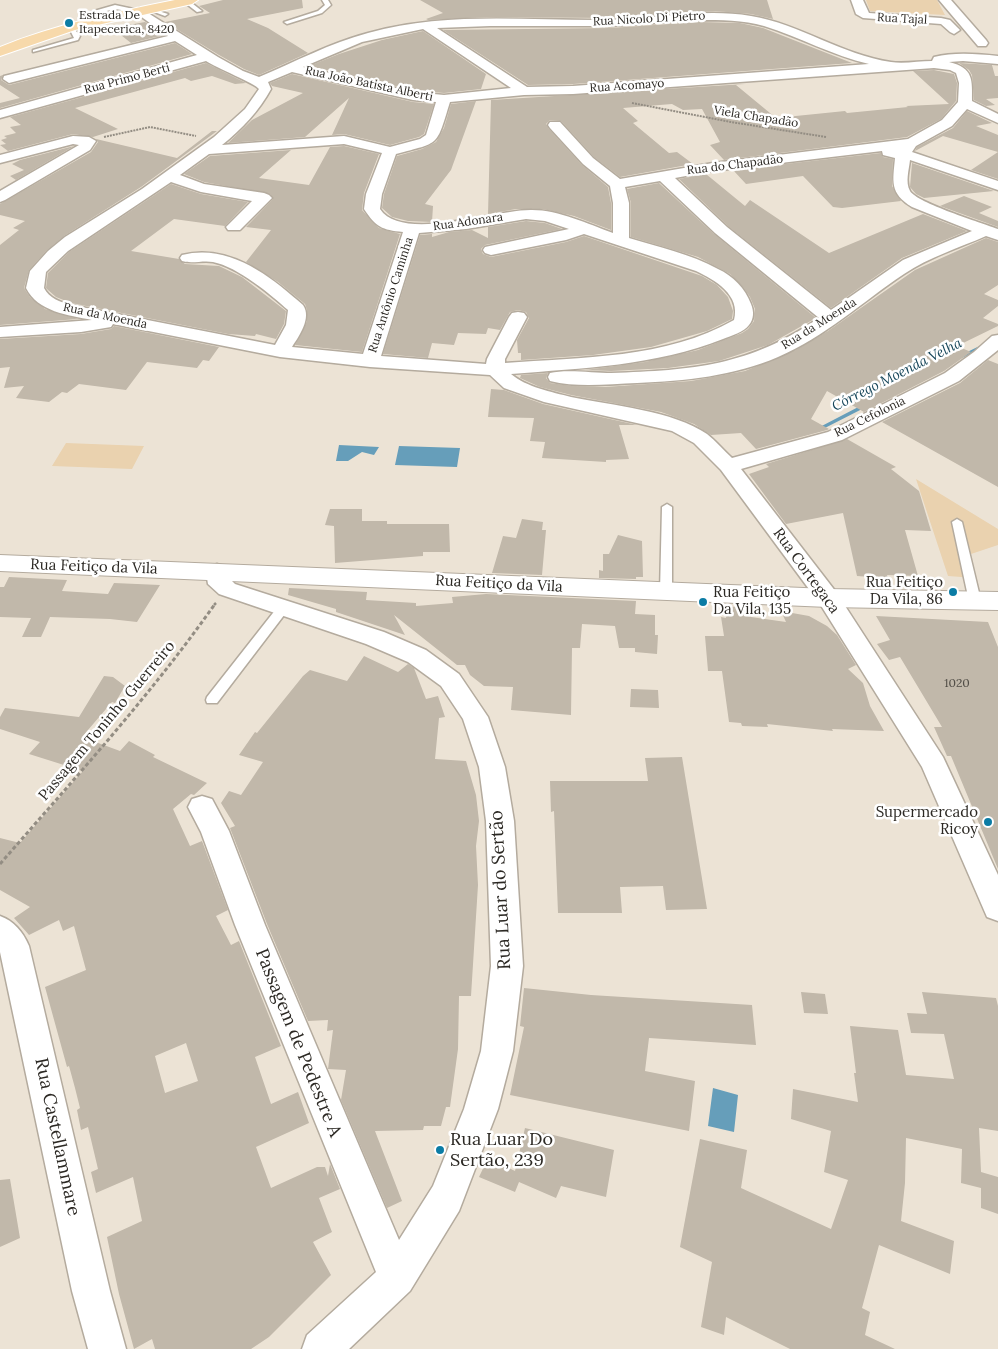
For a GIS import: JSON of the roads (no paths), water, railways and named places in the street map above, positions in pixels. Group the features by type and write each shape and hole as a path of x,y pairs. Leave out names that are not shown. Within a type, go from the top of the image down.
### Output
{"main road":[{"path":"0,52 42,35 70,27 146,10 192,4"}],"street":[{"name":"Rua Tajal","path":"857,0 862,14 867,16 941,21 946,22 954,30"},
{"path":"945,0 982,43 975,44 973,47 987,52 997,47"},
{"path":"146,10 178,38 239,74 260,81"},
{"name":"Rua Nicolo Di Pietro","path":"260,81 359,39 424,25 489,21 611,23 696,16 737,18 773,24 850,56 896,66 932,64 954,67 962,72 965,77 965,103"},
{"path":"424,25 524,91"},
{"path":"3,71 178,38"},
{"name":"Rua Primo Berti","path":"0,114 209,56"},
{"path":"932,64 953,58 998,60"},
{"name":"Rua Acomayo","path":"444,99 524,91 574,90 896,66"},
{"name":"Rua João Batista Alberti","path":"293,68 414,96 444,99"},
{"path":"3,71 45,102"},
{"name":"Rua da Moenda","path":"260,81 265,86 263,92 240,120 207,150 57,252 37,272 35,287 42,298 58,306 122,321 280,351 370,361 495,370 638,358 687,347 728,331 742,323 745,310 735,288 720,276 702,267 622,241"},
{"path":"207,150 344,140 388,154 425,142 432,137 444,99"},
{"path":"992,233 909,199 903,192 900,182 907,149 948,123 965,103 998,118"},
{"path":"555,125 588,162 617,184 621,203 622,241"},
{"path":"0,159 67,141 79,139 89,141 78,151 0,197"},
{"path":"907,149 998,186"},
{"name":"Rua do Chapadão","path":"617,184 713,167 868,150 907,149"},
{"name":"Rua Adonara","path":"388,154 374,192 372,209 375,215 384,222 412,229 459,225 536,214 622,241"},
{"path":"662,175 691,200 720,230 831,319"},
{"path":"169,176 201,188 264,198 234,227"},
{"path":"490,250 566,235 585,228"},
{"name":"Rua Antônio Caminha","path":"370,361 412,229"},
{"name":"Rua da Moenda","path":"519,368 556,377 590,379 658,376 723,368 760,358 791,344 831,319 899,270 930,254 992,233"},
{"path":"188,258 211,257 228,262 269,287 297,309 296,325 280,351"},
{"path":"495,370 496,359 518,317"},
{"path":"0,332 81,327 122,321"},
{"name":"Rua Cefolonia","path":"728,466 835,436 952,377 981,356 998,340"},
{"name":"Rua Cortegaca","path":"495,370 511,384 551,398 655,420 679,427 701,439 728,466 828,598 934,764 998,908"},
{"name":"Rua Feitiço da Vila","path":"0,563 145,569 221,582 986,601"},
{"name":"Rua Luar do Sertão","path":"221,582 375,638 417,656 450,680 475,717 492,767 500,821 507,966 497,1051 481,1108 446,1198 397,1278 321,1349"},
{"name":"Passagem de Pedestre A","path":"202,807 215,831 250,925 397,1278"},
{"name":"Rua Castellammare","path":"0,928 14,946 91,1291 108,1349"}],"lane":[{"path":"287,22 320,12 328,5 325,0"},
{"path":"90,13 115,7 165,14"},
{"path":"36,52 76,39 78,37 70,27"},
{"path":"666,592 667,507"},
{"path":"957,522 986,601"},
{"path":"212,700 284,606"}],"water":[{"path":"339,445 379,447 374,455 362,452 348,461 336,461"},
{"path":"399,446 460,448 457,467 395,465"},
{"path":"713,1088 738,1095 734,1132 708,1126"}],"waterway":[{"name":"Córrego Moenda Velha","path":"962,356 998,338"},
{"name":"Córrego Moenda Velha","path":"817,430 866,405"}],"place":[{"name":"Estrada De Itapecerica, 8420","path":"69,23"},
{"name":"Rua Feitiço Da Vila, 86","path":"953,592"},
{"name":"Rua Feitiço Da Vila, 135","path":"703,602"},
{"name":"Supermercado Ricoy","path":"988,822"},
{"name":"Rua Luar Do Sertão, 239","path":"440,1150"}]}
